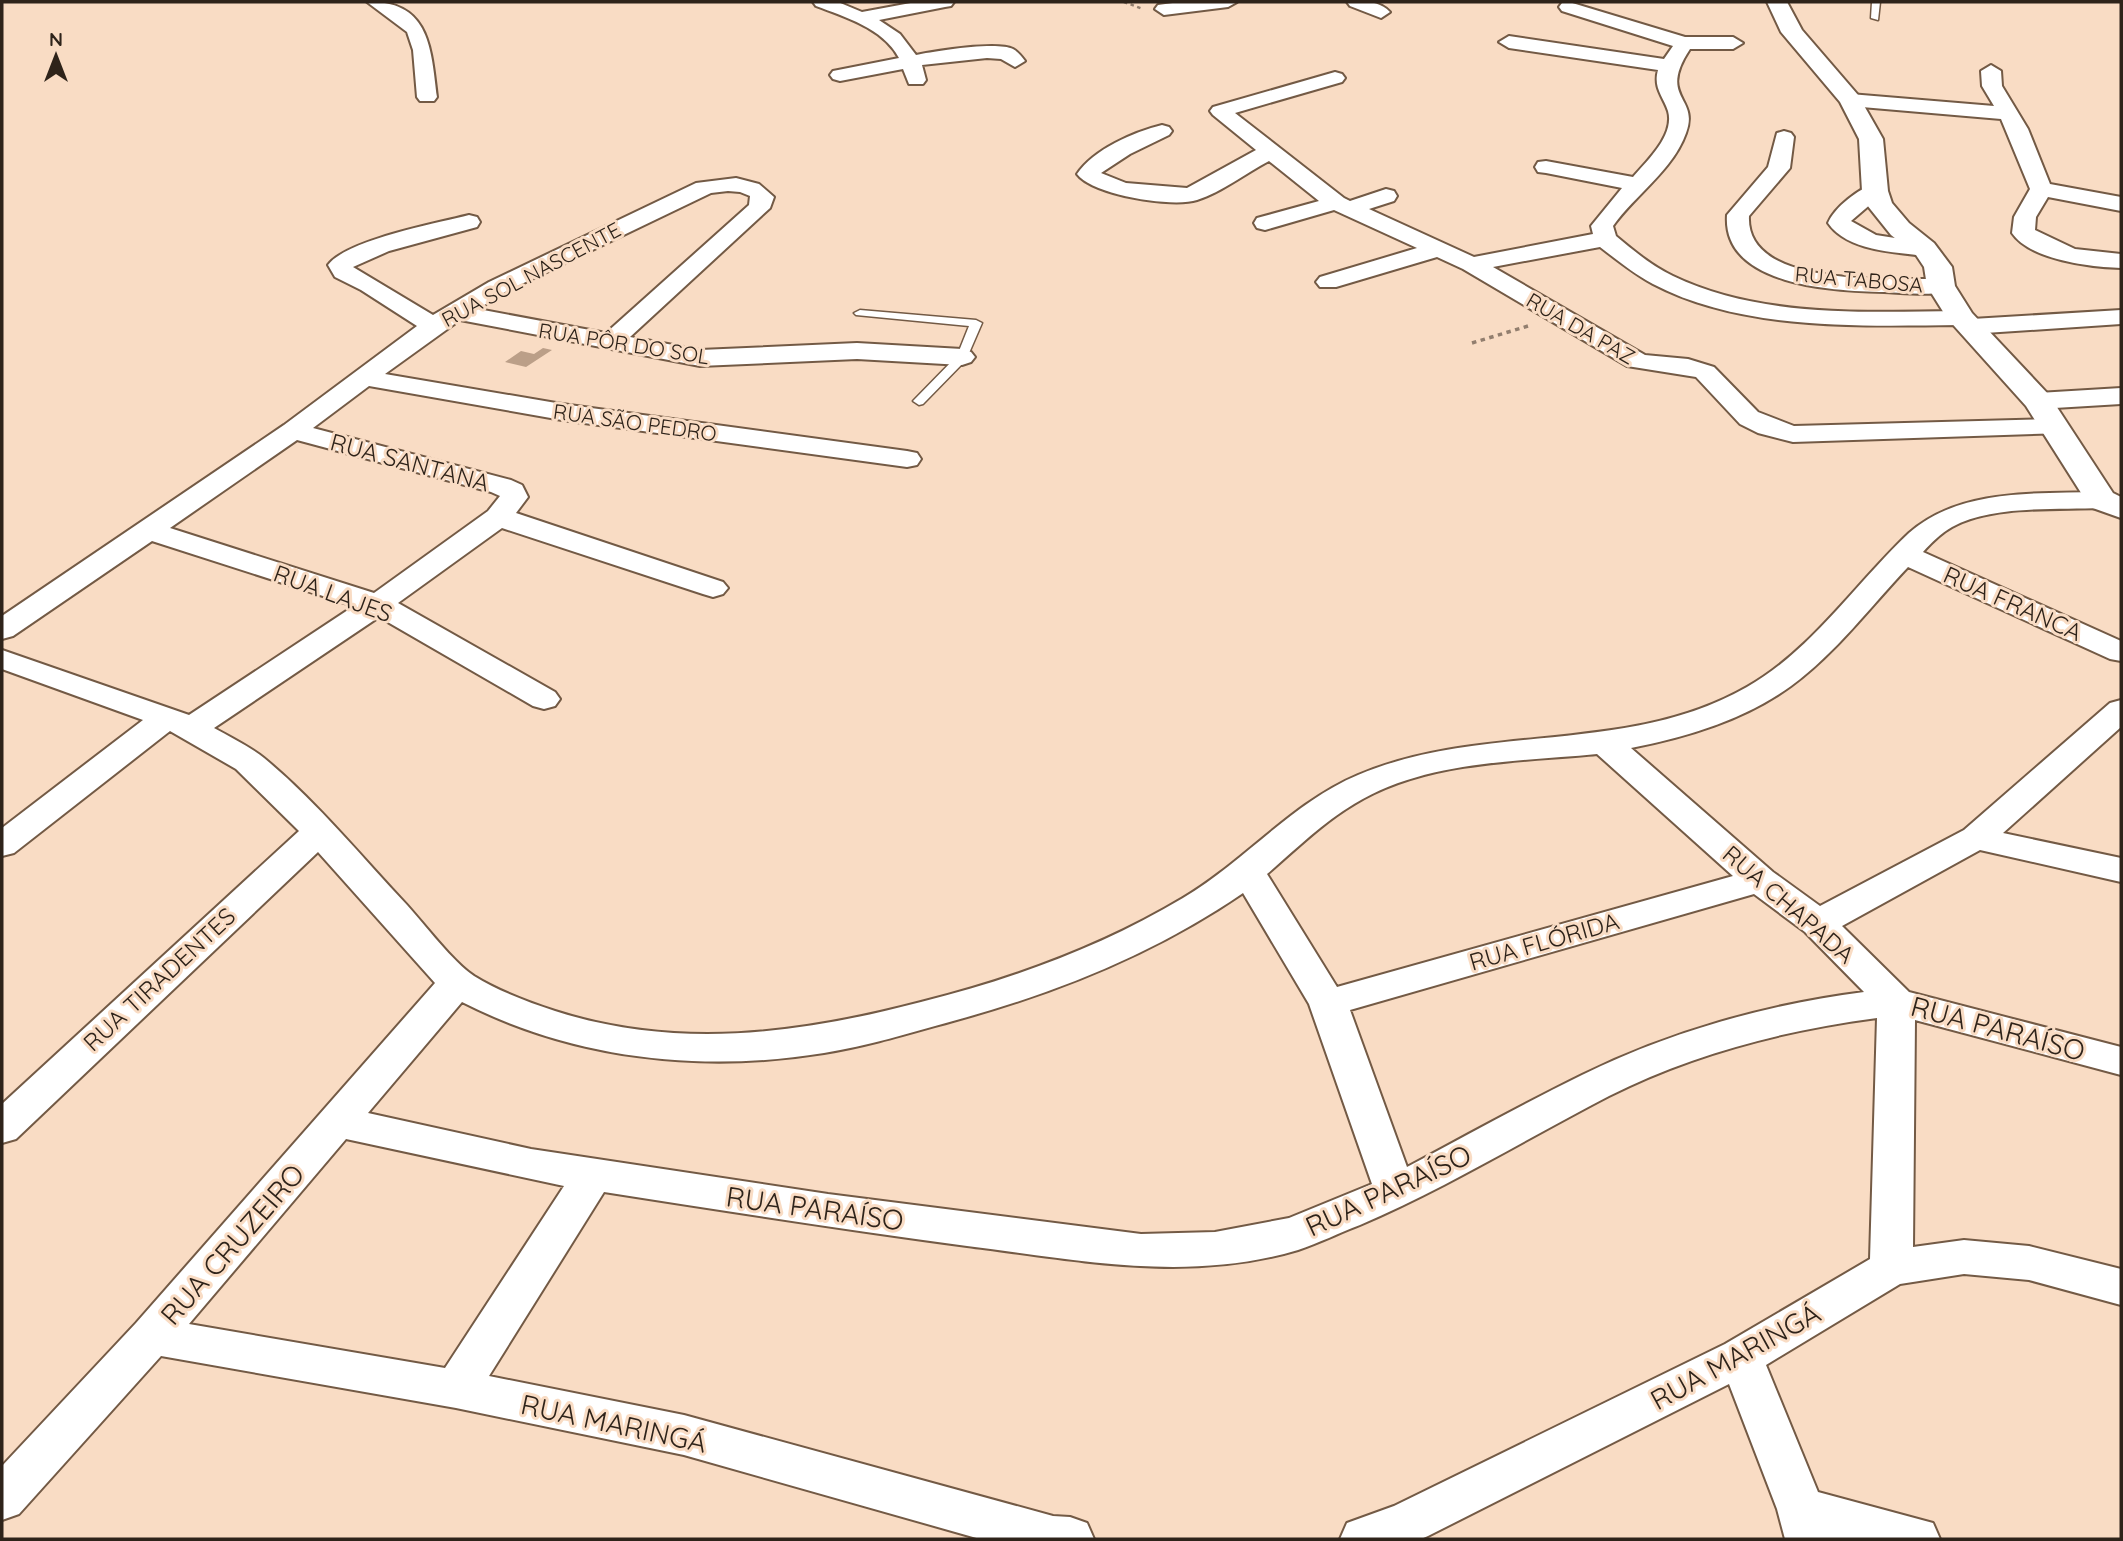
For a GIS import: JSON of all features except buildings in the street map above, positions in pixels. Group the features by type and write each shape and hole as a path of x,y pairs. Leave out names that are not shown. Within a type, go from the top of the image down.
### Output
{"street":[{"path":"376,2 409,22 421,36 427,97"},
{"path":"822,2 863,17 890,34 912,61 916,81"},
{"path":"863,17 946,2"},
{"path":"1164,9 1228,2"},
{"path":"1356,2 1381,12"},
{"path":"1777,2 1792,32 1850,100 1871,139 1875,191 1880,205 1900,229 1925,249 1938,267 1941,286 1966,322 2038,401 2111,504"},
{"path":"1568,7 1684,43 1733,43"},
{"path":"1509,42 1669,66"},
{"path":"1684,43 1669,66 1665,79 1668,92 1677,106 1679,123 1662,157 1612,209 1602,226 1605,239 1631,260 1670,284 1732,303 1803,316 1966,322 2121,317"},
{"path":"840,75 912,61 994,52 1010,54 1015,61"},
{"path":"1991,71 1992,86 2018,129 2041,190"},
{"name":"RUA DA PAZ","path":"1335,78 1220,111 1269,152 1342,206 1471,264 1636,361 1697,368 1705,372 1749,418 1767,427 1793,434 2055,427"},
{"path":"1850,100 2008,113"},
{"path":"1162,131 1140,139 1103,161 1088,174 1099,182 1148,193 1181,195 1199,192 1237,167 1269,152"},
{"name":"RUA TABOSA","path":"1784,137 1779,168 1738,215 1738,235 1750,252 1771,269 1806,279 1941,286"},
{"path":"1546,167 1636,184"},
{"name":"RUA SOL NASCENTE","path":"2,630 293,430 433,326 497,287 694,192 723,184 745,186 764,197 759,208 609,343"},
{"path":"2041,190 2121,204"},
{"path":"2041,190 2025,216 2023,233 2043,248 2080,257 2121,261"},
{"path":"1875,191 1841,218 1839,223 1849,233 1925,249"},
{"path":"1265,223 1386,196"},
{"path":"433,326 369,285 342,272 340,265 348,258 469,222"},
{"path":"1471,264 1605,239"},
{"path":"1328,282 1436,250"},
{"name":"RUA PÔR DO SOL","path":"455,312 700,359 830,351 962,356"},
{"name":"RUA SÃO PEDRO","path":"364,379 562,412 908,458"},
{"path":"2038,401 2121,396"},
{"name":"RUA SANTANA","path":"293,430 501,486 512,491 514,496 504,511 713,588"},
{"path":"2,659 179,723 248,762 290,800 457,983 492,1003 545,1023 612,1039 681,1048 758,1048 827,1039 973,1002 1077,968 1162,926 1248,872 1334,799 1376,780 1432,762 1537,747 1605,743 1677,728 1742,703 1798,667 1904,554 1942,521 1971,511 2013,505 2111,504"},
{"path":"2,845 179,723 377,604 504,511"},
{"name":"RUA LAJES","path":"148,530 377,604 544,699"},
{"name":"RUA FRANCA","path":"1904,554 2121,652"},
{"path":"1818,923 1976,838 2121,710"},
{"name":"RUA CHAPADA","path":"1605,743 1760,880 1818,923 1896,1002"},
{"name":"RUA TIRADENTES","path":"2,1128 318,832"},
{"path":"1976,838 2121,870"},
{"path":"1248,872 1328,1003 1395,1192"},
{"name":"RUA FLÓRIDA","path":"1328,1003 1760,880"},
{"name":"RUA CRUZEIRO","path":"3,1495 152,1336 457,983"},
{"path":"1891,1268 1896,1002"},
{"name":"RUA PARAÍSO","path":"338,1122 531,1165 828,1211 1141,1251 1214,1249 1294,1234 1395,1192 1598,1084 1667,1055 1730,1034 1816,1012 1896,1002 2121,1061"},
{"path":"456,1389 593,1175"},
{"name":"RUA MARINGÁ","path":"1364,1539 1411,1521 1741,1357 1891,1268 1964,1257 2029,1262 2121,1287"},
{"name":"RUA MARINGÁ","path":"152,1336 456,1389 684,1435 1053,1538 1070,1539"},
{"path":"1741,1357 1805,1524 1916,1539"}],"lane":[{"path":"1875,18 1876,2"},
{"path":"860,313 976,323 962,356 919,401"}],"path":[{"path":"1472,343 1560,317"}]}
